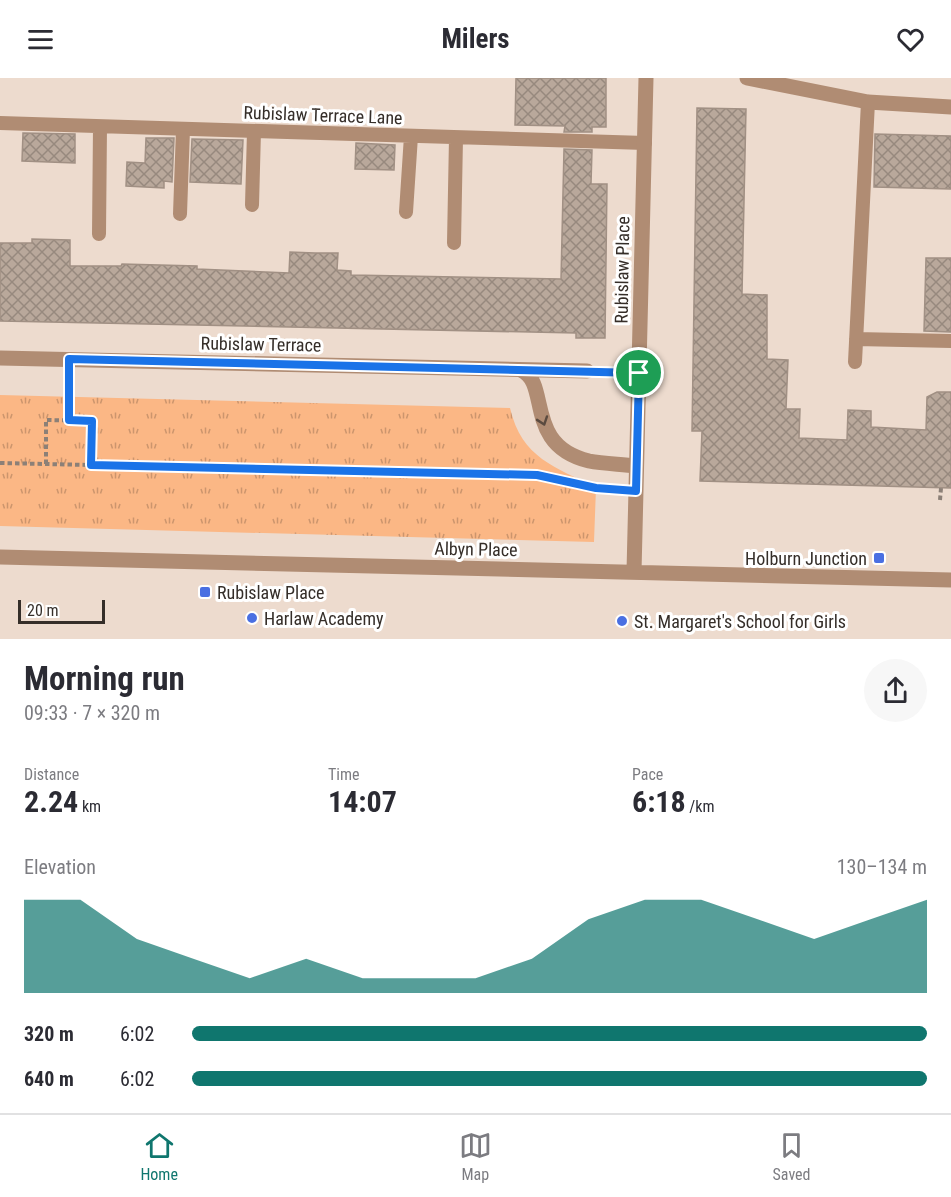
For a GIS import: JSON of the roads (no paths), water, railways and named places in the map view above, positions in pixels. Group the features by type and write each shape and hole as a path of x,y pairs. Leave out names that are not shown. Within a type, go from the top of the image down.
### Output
{"street":[{"name":"Rubislaw Place","path":"634,572 646,78"},
{"path":"747,78 778,82 868,102 951,107"},
{"name":"Rubislaw Terrace","path":"0,358 587,371"},
{"path":"521,370 527,373 534,382 546,429 561,447 588,461 636,466"},
{"name":"Albyn Place","path":"0,556 951,580"}],"lane":[{"path":"855,362 868,102"},
{"name":"Rubislaw Terrace Lane","path":"0,123 645,143"},
{"path":"99,234 100,126"},
{"path":"180,214 183,129"},
{"path":"252,205 254,131"},
{"path":"406,212 411,136"},
{"path":"454,243 456,138"},
{"path":"856,339 951,341"}],"place":[{"name":"Holburn Junction","path":"879,558"},
{"name":"Rubislaw Place","path":"205,592"},
{"name":"Harlaw Academy","path":"252,618"},
{"name":"St. Margaret's School for Girls","path":"622,621"}]}
